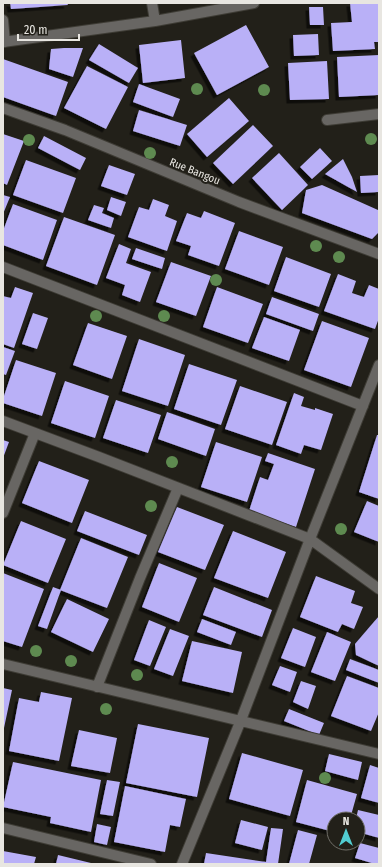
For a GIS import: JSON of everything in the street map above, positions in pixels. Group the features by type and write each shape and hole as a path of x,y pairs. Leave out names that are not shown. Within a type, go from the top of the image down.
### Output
{"street":[{"path":"152,3 155,21"},
{"path":"3,20 4,42 155,21 254,3"},
{"name":"Rue Bangou","path":"3,108 65,130 239,202 379,254"},
{"path":"327,120 379,114"},
{"path":"3,267 363,406"},
{"path":"182,864 241,720 310,539 379,365"},
{"path":"3,420 310,539 379,589"},
{"path":"3,513 34,433"},
{"path":"97,688 143,571 178,488"},
{"path":"3,664 97,688 241,720 379,754"},
{"path":"3,828 151,864"}],"building":[{"path":"10,3 67,3 68,5 11,9"},
{"path":"350,3 379,3 379,42 374,42 375,49 333,51 331,23 352,22"},
{"path":"309,7 323,7 324,25 310,25"},
{"path":"246,25 269,67 217,95 194,53"},
{"path":"318,34 319,55 294,56 293,35"},
{"path":"181,40 185,78 143,83 139,45"},
{"path":"99,44 138,68 129,83 89,60"},
{"path":"83,48 73,77 49,69 51,49"},
{"path":"379,55 379,95 339,97 337,57"},
{"path":"3,59 68,82 56,116 3,97"},
{"path":"327,61 329,99 290,100 288,63"},
{"path":"87,66 128,87 106,129 64,108"},
{"path":"139,84 180,99 173,117 133,102"},
{"path":"229,98 249,121 207,157 187,134"},
{"path":"139,110 187,125 180,146 133,131"},
{"path":"253,125 273,146 233,184 213,163"},
{"path":"3,134 24,141 7,185 3,183"},
{"path":"44,136 86,158 80,170 38,148"},
{"path":"320,148 332,161 312,179 300,167"},
{"path":"279,153 308,185 282,210 252,178"},
{"path":"343,159 352,177 357,192 325,174"},
{"path":"26,160 76,178 63,213 13,195"},
{"path":"109,165 135,174 127,195 101,186"},
{"path":"379,175 379,192 361,193 360,176"},
{"path":"322,185 378,210 379,232 372,239 302,213 306,190"},
{"path":"3,195 10,197 3,214"},
{"path":"111,197 126,202 121,216 107,210"},
{"path":"153,199 169,205 165,216 177,221 167,251 128,237 139,207 149,210"},
{"path":"13,204 57,220 43,260 3,245 3,231"},
{"path":"94,205 104,208 102,213 114,218 111,228 88,220"},
{"path":"204,211 235,223 219,266 188,255 191,246 176,241 187,213 201,218"},
{"path":"64,217 115,235 97,285 46,266"},
{"path":"239,231 283,247 269,285 225,269"},
{"path":"119,244 131,249 126,263 151,272 140,302 122,295 125,285 106,278"},
{"path":"136,248 165,258 162,269 132,259"},
{"path":"286,257 331,274 319,307 274,291"},
{"path":"171,262 211,276 196,316 156,302"},
{"path":"338,274 356,281 352,293 364,297 369,285 379,289 379,318 375,329 324,311"},
{"path":"15,287 33,293 14,348 3,344 3,296 11,298"},
{"path":"217,287 263,304 248,343 203,327"},
{"path":"272,297 319,314 313,331 266,314"},
{"path":"33,313 48,318 37,349 22,344"},
{"path":"264,317 300,330 289,361 252,348"},
{"path":"322,321 369,338 351,387 304,370"},
{"path":"88,323 127,336 112,379 73,365"},
{"path":"139,339 185,355 168,406 122,391"},
{"path":"3,347 15,351 6,375 3,374"},
{"path":"16,360 56,373 42,416 3,403"},
{"path":"189,364 237,380 221,425 174,409"},
{"path":"65,381 109,396 95,438 51,423"},
{"path":"240,386 287,402 272,445 225,429"},
{"path":"294,393 304,397 301,406 315,410 315,408 333,414 321,450 304,445 301,454 276,445"},
{"path":"116,400 161,415 148,453 103,438"},
{"path":"167,412 215,429 206,456 158,439"},
{"path":"377,435 379,435 379,499 359,492"},
{"path":"3,440 9,442 3,458"},
{"path":"216,442 262,457 247,502 201,487"},
{"path":"268,453 315,469 296,527 249,511 260,477 268,480 274,464 265,461"},
{"path":"39,461 89,480 72,523 22,503"},
{"path":"367,501 379,506 379,542 354,532"},
{"path":"177,507 224,525 205,570 158,552"},
{"path":"85,511 147,535 139,555 77,531"},
{"path":"21,521 66,539 48,583 3,565"},
{"path":"233,531 286,552 268,598 214,578"},
{"path":"81,538 128,557 107,608 60,590"},
{"path":"159,563 197,578 179,622 142,607"},
{"path":"3,573 44,589 22,647 3,641"},
{"path":"316,576 355,591 351,603 363,607 354,629 342,624 338,632 300,617"},
{"path":"53,587 61,590 47,629 38,626"},
{"path":"214,587 272,610 262,637 203,615"},
{"path":"67,599 109,619 93,652 51,632"},
{"path":"379,616 379,666 356,655 355,644"},
{"path":"202,619 236,632 231,645 197,632"},
{"path":"149,620 166,627 150,666 134,660"},
{"path":"293,628 316,637 305,667 281,658"},
{"path":"170,629 189,636 173,676 154,669"},
{"path":"327,632 351,642 335,681 311,672"},
{"path":"192,641 242,652 233,693 182,681"},
{"path":"350,659 379,670 379,683 346,670"},
{"path":"280,666 297,672 290,692 272,685"},
{"path":"347,676 379,688 379,712 371,731 331,716"},
{"path":"301,681 316,686 308,709 293,702"},
{"path":"3,688 12,690 4,728 3,728"},
{"path":"41,692 72,698 59,761 9,751 19,698 39,702"},
{"path":"289,709 324,723 319,735 284,721"},
{"path":"138,724 209,738 197,797 126,783"},
{"path":"79,730 117,738 110,773 71,766"},
{"path":"242,753 303,770 290,816 229,799"},
{"path":"329,754 362,762 358,780 325,771"},
{"path":"13,762 101,780 91,832 50,823 51,817 3,807"},
{"path":"370,765 379,768 379,803 361,798"},
{"path":"107,780 120,782 113,816 100,814"},
{"path":"307,780 357,794 352,811 326,811 326,830 296,822"},
{"path":"125,786 186,799 180,827 170,825 165,852 114,842"},
{"path":"366,812 379,815 379,838 366,834"},
{"path":"241,820 268,827 262,850 235,843"},
{"path":"97,824 111,827 107,845 94,842"},
{"path":"271,828 283,829 278,864 204,864 206,853 266,862"},
{"path":"298,830 317,835 309,864 289,864"},
{"path":"366,845 379,848 379,864 355,858 357,851 366,851"},
{"path":"3,851 36,857 34,864 3,864"},
{"path":"58,855 91,863 91,864 56,864"}]}
